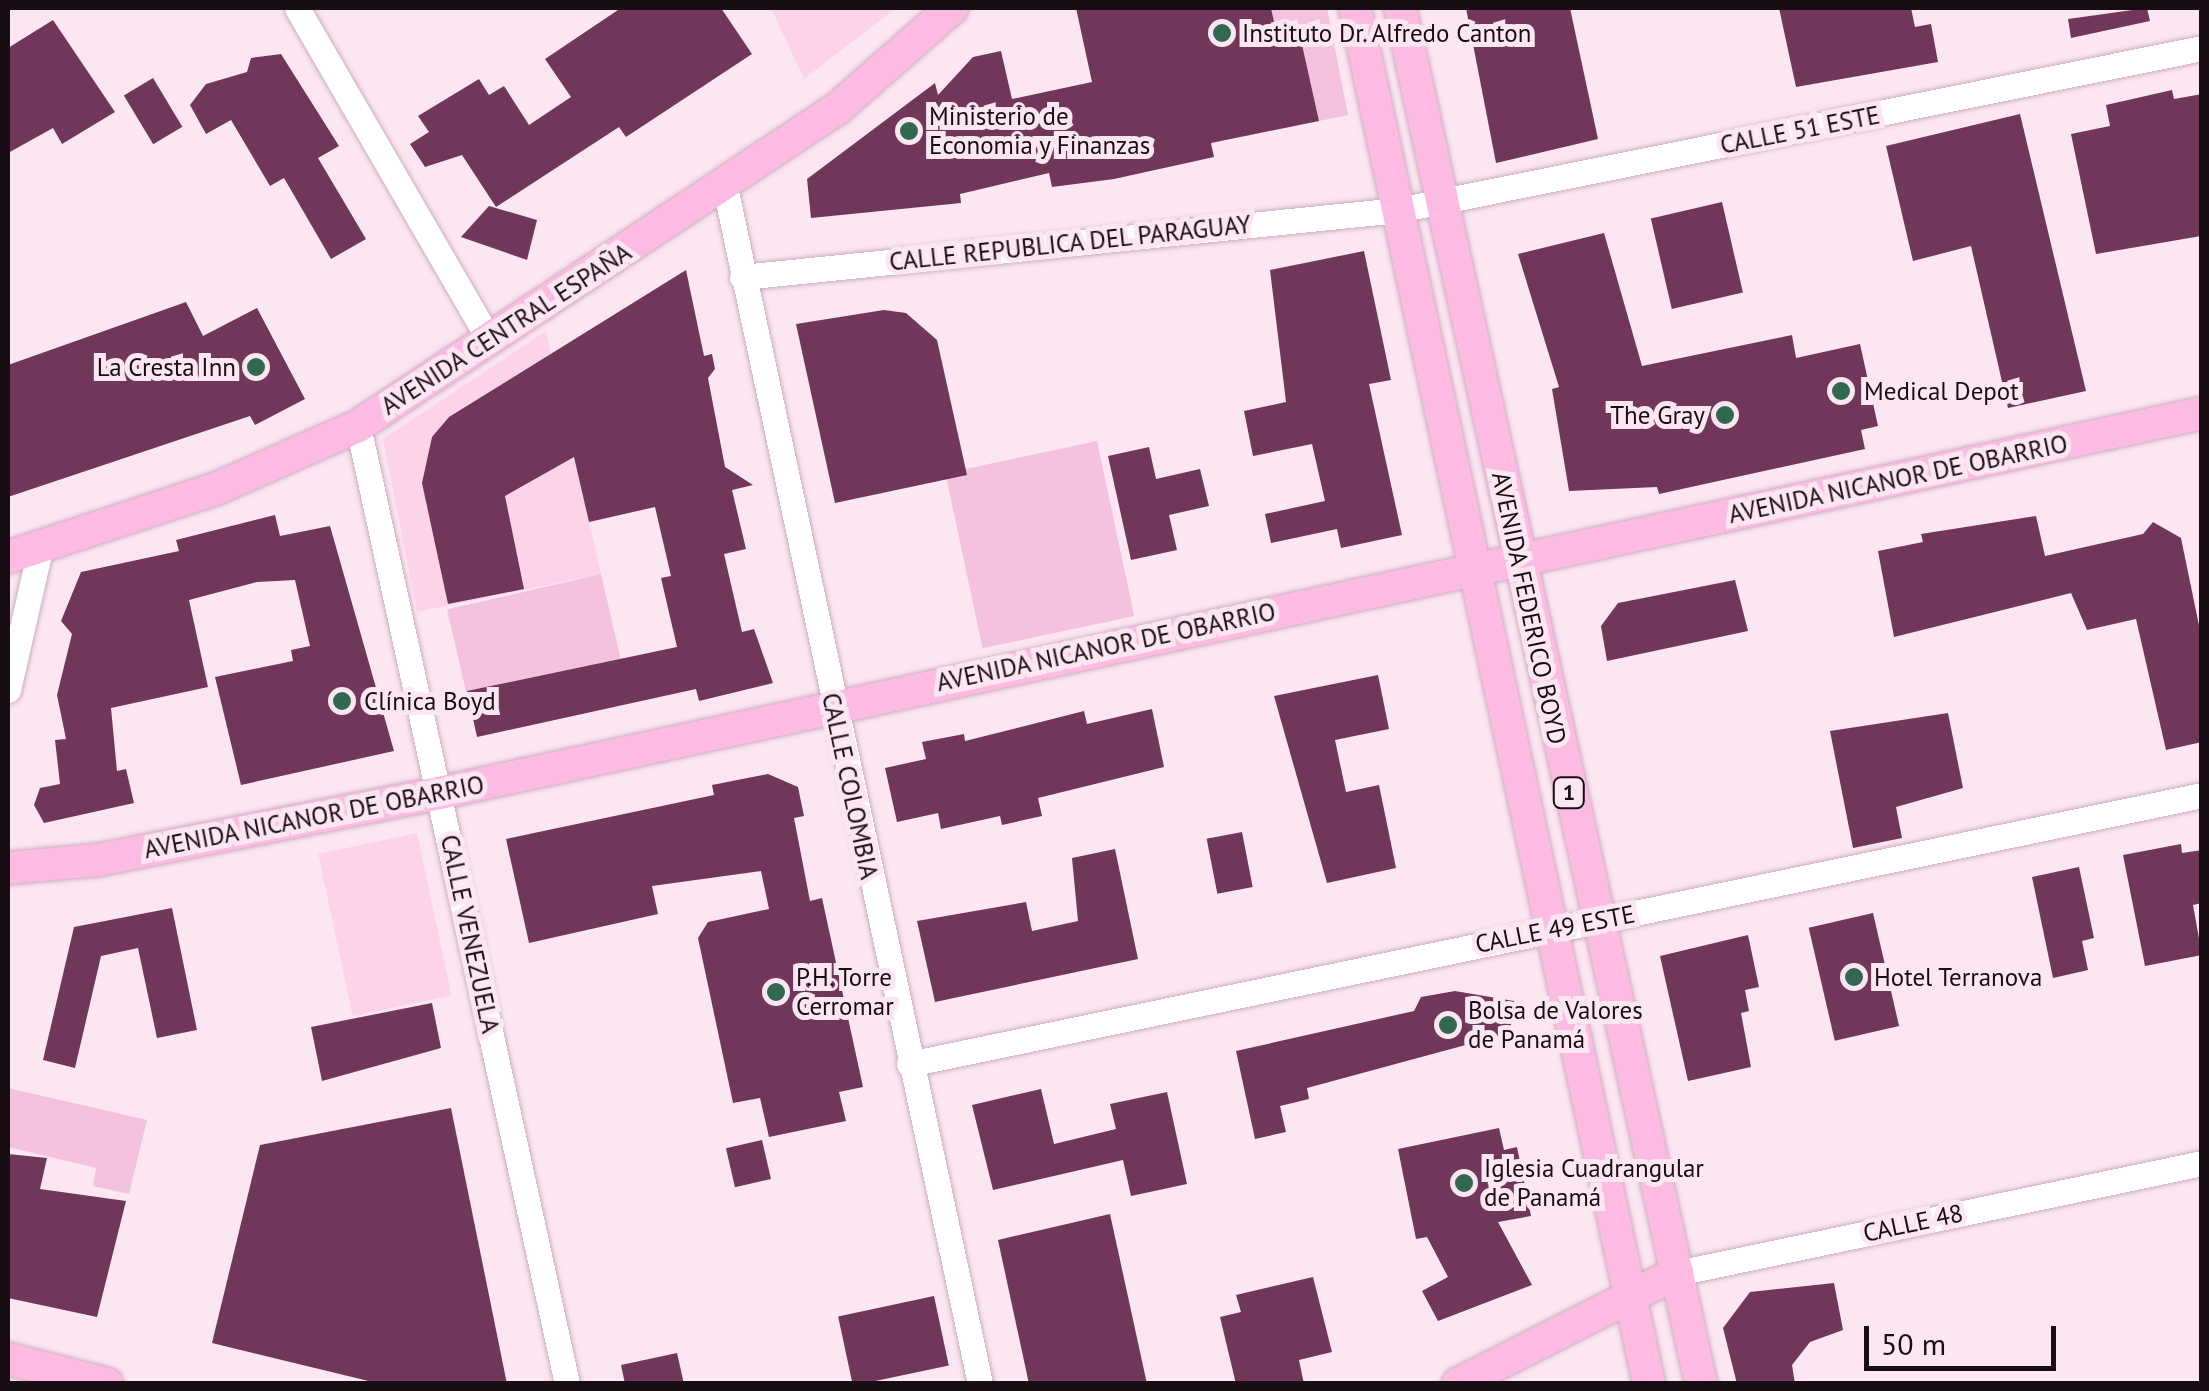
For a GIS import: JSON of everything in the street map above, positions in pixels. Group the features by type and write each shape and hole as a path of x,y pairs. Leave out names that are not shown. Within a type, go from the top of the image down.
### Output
{"main road":[{"name":"AVENIDA CENTRAL ESPAÑA","path":"8,557 218,488 358,426 726,187 838,108 952,8"},
{"name":"AVENIDA FEDERICO BOYD","path":"1354,8 1649,1384"},
{"name":"AVENIDA FEDERICO BOYD","path":"1400,8 1701,1384"},
{"name":"AVENIDA NICANOR DE OBARRIO","path":"8,868 439,794 832,705 2200,418"},
{"name":"CALLE 48","path":"1458,1384 1677,1272"},
{"path":"8,1359 108,1384"}],"street":[{"path":"297,8 489,339"},
{"name":"CALLE 51 ESTE","path":"1398,210 2202,48"},
{"name":"CALLE COLOMBIA","path":"726,187 832,705 980,1384"},
{"name":"CALLE REPUBLICA DEL PARAGUAY","path":"742,278 1398,210"},
{"name":"CALLE VENEZUELA","path":"358,426 567,1384"},
{"path":"8,690 41,546"},
{"name":"CALLE 49 ESTE","path":"909,1064 2202,795"},
{"name":"CALLE 48","path":"1677,1272 2202,1163"}],"shaded area":[{"path":"771,8 896,8 804,79"},
{"path":"1271,8 1327,8 1348,115 1319,121 1299,31 1277,35"},
{"path":"546,331 601,574 417,612 383,439"},
{"path":"1097,441 1134,616 983,648 945,473"},
{"path":"601,574 621,659 467,694 447,610"},
{"path":"417,833 452,995 353,1016 318,854"},
{"path":"8,1088 147,1120 129,1194 93,1186 96,1168 8,1147"}],"building":[{"path":"621,8 721,8 752,54 626,137 619,127 496,207 462,155 425,167 410,144 429,132 418,116 479,79 489,95 504,86 529,125 571,97 545,59"},
{"path":"1076,8 1271,8 1277,35 1299,31 1319,121 1211,143 1214,157 1114,179 1052,187 1049,173 960,194 961,203 811,218 807,179 935,83 938,95 973,57 1001,51 1012,99 1092,82"},
{"path":"1466,8 1570,8 1598,139 1496,163"},
{"path":"1779,8 1911,8 1915,27 1931,24 1938,62 1796,87"},
{"path":"2147,8 2150,21 2071,38 2068,19"},
{"path":"53,20 115,112 62,144 53,128 8,153 8,48"},
{"path":"281,54 339,146 318,158 366,239 331,259 284,178 270,186 231,120 206,134 190,105 206,84 247,72 251,58"},
{"path":"153,78 182,127 153,144 124,96"},
{"path":"2172,90 2174,99 2202,94 2201,236 2096,254 2071,134 2110,126 2106,105"},
{"path":"2020,114 2086,391 2008,408 1971,246 1913,261 1886,146"},
{"path":"1722,202 1743,293 1672,309 1651,218"},
{"path":"489,206 537,220 527,260 461,237"},
{"path":"1604,233 1642,366 1792,335 1796,358 1860,344 1878,426 1861,430 1865,449 1659,494 1657,487 1569,491 1552,389 1559,387 1518,254"},
{"path":"1364,251 1391,380 1369,384 1402,535 1341,548 1337,529 1271,543 1265,514 1325,501 1312,444 1253,456 1244,411 1286,402 1270,270"},
{"path":"686,270 704,356 712,354 715,369 708,378 725,467 753,485 732,490 746,549 724,554 742,632 754,629 773,683 699,701 696,689 477,737 467,691 677,647 661,578 671,576 655,507 589,522 574,457 505,496 524,589 448,604 422,483 432,437 449,417"},
{"path":"186,302 203,336 257,308 305,399 255,425 250,416 8,497 8,365"},
{"path":"884,310 906,313 937,340 967,475 835,503 796,324"},
{"path":"1149,447 1156,479 1200,469 1209,506 1169,515 1177,550 1131,560 1108,456"},
{"path":"275,515 280,536 330,526 394,751 241,785 215,677 293,661 291,650 310,646 295,580 257,582 189,600 208,687 111,708 117,771 126,769 134,803 44,823 34,805 40,788 60,784 55,740 66,739 57,695 72,634 61,621 81,572 179,551 176,540"},
{"path":"2036,516 2045,556 2143,534 2153,522 2181,538 2202,640 2202,742 2166,750 2136,619 2087,630 2071,593 1894,637 1878,551 1923,542 1921,534"},
{"path":"1735,580 1748,631 1607,661 1601,626 1618,603"},
{"path":"1378,675 1389,729 1335,740 1346,792 1379,785 1396,868 1327,883 1274,696"},
{"path":"1152,709 1164,767 1038,798 1042,816 1002,825 1000,816 941,829 938,813 897,822 885,768 926,759 922,742 964,734 965,741 1084,711 1087,724"},
{"path":"1948,713 1963,788 1896,807 1902,838 1853,848 1830,731"},
{"path":"768,774 798,787 804,816 794,818 810,901 822,898 863,1087 839,1092 846,1121 769,1137 760,1098 733,1103 698,938 708,922 769,909 761,871 652,886 658,914 529,943 506,839 714,795 712,785"},
{"path":"1242,832 1253,887 1217,894 1207,839"},
{"path":"2181,844 2182,853 2202,850 2202,903 2193,905 2202,955 2145,966 2123,855"},
{"path":"1115,849 1138,959 935,1002 917,921 1026,902 1032,931 1078,921 1072,858"},
{"path":"2079,867 2094,938 2082,941 2088,970 2053,978 2032,877"},
{"path":"172,908 197,1030 157,1038 138,948 101,956 75,1068 43,1060 74,927"},
{"name":"Hotel Terranova","path":"1873,913 1899,1026 1835,1041 1809,928"},
{"path":"1748,935 1759,987 1745,990 1749,1011 1741,1013 1751,1067 1688,1081 1660,956"},
{"path":"1455,991 1514,1001 1510,1033 1307,1088 1309,1099 1280,1106 1286,1132 1255,1139 1236,1051 1414,1011 1421,997"},
{"path":"432,1003 441,1048 322,1081 311,1027"},
{"path":"1041,1089 1054,1144 1116,1129 1110,1104 1167,1092 1187,1184 1131,1196 1123,1160 993,1190 972,1105"},
{"path":"451,1108 507,1384 381,1384 212,1343 260,1145"},
{"name":"Iglesia Cuadrangular de Panamá","path":"1499,1128 1504,1150 1517,1147 1531,1216 1498,1222 1532,1285 1438,1321 1422,1291 1448,1277 1427,1237 1416,1239 1398,1149"},
{"path":"762,1140 771,1179 735,1187 726,1148"},
{"path":"8,1154 47,1158 40,1189 126,1201 97,1317 8,1298"},
{"path":"1110,1214 1147,1384 1029,1384 998,1240"},
{"path":"1313,1277 1332,1352 1299,1360 1304,1384 1236,1384 1220,1317 1241,1312 1236,1295"},
{"path":"1834,1283 1843,1330 1810,1342 1792,1365 1795,1384 1737,1384 1723,1328 1750,1292"},
{"path":"934,1296 949,1365 853,1384 838,1316"},
{"path":"677,1353 684,1384 625,1384 621,1365"}],"place":[{"name":"Instituto Dr. Alfredo Canton","path":"1222,33"},
{"name":"Ministerio de Economia y Finanzas","path":"909,131"},
{"name":"La Cresta Inn","path":"256,367"},
{"name":"Medical Depot","path":"1841,391"},
{"name":"The Gray","path":"1725,415"},
{"name":"Clínica Boyd","path":"342,701"},
{"name":"Hotel Terranova","path":"1854,977"},
{"name":"P.H. Torre Cerromar","path":"776,992"},
{"name":"Bolsa de Valores de Panamá","path":"1448,1025"},
{"name":"Iglesia Cuadrangular de Panamá","path":"1464,1183"}]}
